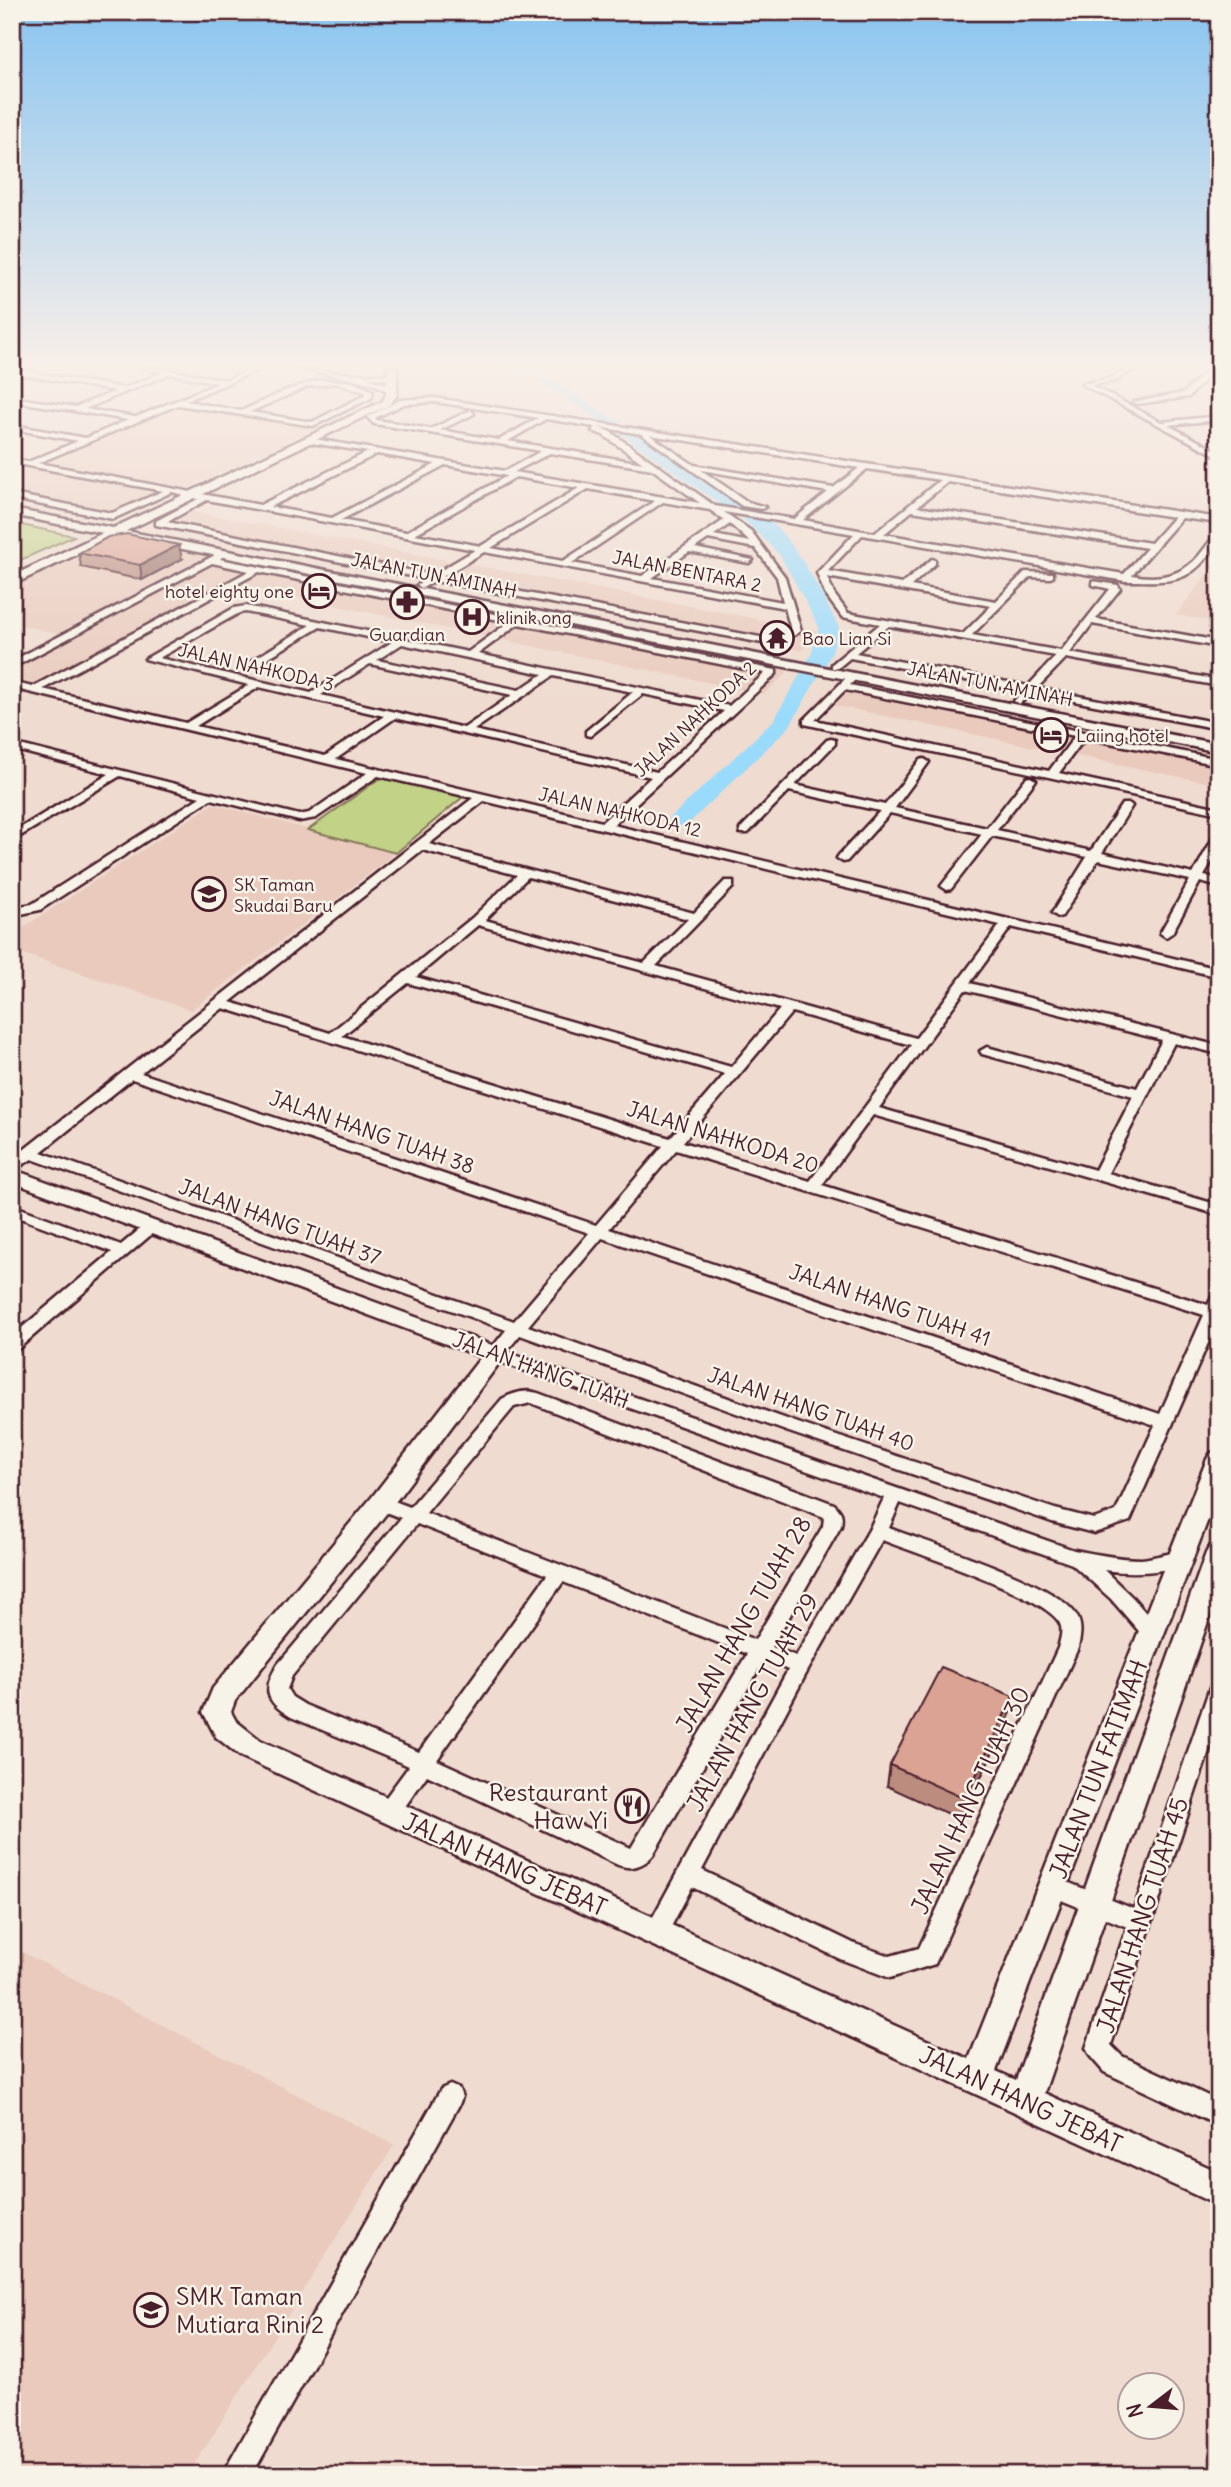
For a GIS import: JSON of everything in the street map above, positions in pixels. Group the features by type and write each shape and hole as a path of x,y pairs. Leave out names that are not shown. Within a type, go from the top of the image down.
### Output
{"main road":[{"path":"12,581 221,484"},
{"name":"JALAN TUN AMINAH","path":"12,509 102,524 121,530"},
{"name":"JALAN TUN AMINAH","path":"12,509 83,525 422,585 776,653 833,668 1219,738"},
{"path":"102,524 141,520"},
{"path":"141,520 142,528 150,535"},
{"path":"83,525 98,534 96,542"},
{"path":"96,542 150,535"},
{"name":"JALAN TUN AMINAH","path":"150,535 224,553 528,613 776,653"},
{"name":"JALAN TUN AMINAH","path":"833,668 848,682 1219,748"},
{"name":"JALAN HANG TUAH","path":"12,1175 495,1354"},
{"name":"JALAN HANG JEBAT","path":"495,1354 381,1503 223,1696 218,1712 226,1729 250,1748 1219,2189"},
{"name":"JALAN TUN FATIMAH","path":"977,2079 1219,1459"},
{"name":"JALAN TUN FATIMAH","path":"1025,2101 1219,1553"}],"street":[{"name":"JALAN BENTARA 2","path":"139,484 790,606"},
{"path":"261,508 309,484"},
{"path":"333,521 403,484"},
{"path":"407,534 493,484"},
{"path":"563,484 1125,578 1162,580 1192,572 1219,535"},
{"path":"198,496 159,521 162,525 434,578 776,653 782,643 796,631 782,577 748,533 679,484"},
{"path":"717,484 743,502 808,514"},
{"path":"794,484 835,491"},
{"path":"796,522 844,484"},
{"path":"876,536 940,484"},
{"path":"979,484 1219,521"},
{"path":"422,585 584,488"},
{"path":"12,496 119,515 171,490"},
{"path":"565,564 662,500"},
{"path":"911,508 1152,546"},
{"path":"1125,578 1180,515"},
{"path":"645,578 731,519"},
{"path":"821,573 859,534"},
{"path":"708,536 758,546"},
{"path":"688,549 749,560"},
{"path":"12,665 224,553"},
{"name":"JALAN NAHKODA 2","path":"210,560 772,672 604,826"},
{"path":"903,588 932,562"},
{"path":"20,689 257,570"},
{"path":"821,573 997,604"},
{"path":"821,573 830,594 845,615 1219,683"},
{"path":"965,637 1028,574 1115,587 1063,655 1019,701"},
{"name":"JALAN NAHKODA 3","path":"660,776 150,659 237,610 246,609 733,710"},
{"path":"470,655 528,613"},
{"path":"1090,621 1219,644"},
{"path":"254,663 318,624"},
{"path":"833,668 886,624"},
{"path":"311,697 401,641"},
{"path":"849,655 1219,726"},
{"path":"368,662 521,694"},
{"path":"465,732 552,672"},
{"path":"1219,762 1082,735 848,682 808,722 1219,811"},
{"path":"187,727 255,685"},
{"name":"JALAN NAHKODA 12","path":"20,689 1219,973"},
{"path":"590,733 641,691"},
{"path":"327,760 391,716"},
{"path":"1051,776 1082,735"},
{"path":"744,831 831,742"},
{"path":"12,746 299,818 312,816 376,772"},
{"path":"12,760 29,751"},
{"path":"843,859 888,809 924,762"},
{"path":"12,838 118,773"},
{"path":"947,886 1030,780"},
{"path":"787,787 1219,884"},
{"path":"12,908 29,910 209,796"},
{"path":"12,1167 482,797"},
{"path":"1058,913 1126,806"},
{"path":"1166,933 1219,838"},
{"path":"421,846 696,917"},
{"path":"332,1038 476,921 526,873"},
{"path":"647,968 729,884"},
{"path":"476,921 919,1043"},
{"path":"814,1186 1008,923"},
{"path":"406,978 734,1072"},
{"path":"962,985 1219,1049"},
{"name":"JALAN NAHKODA 20","path":"221,1003 673,1144 1216,1305"},
{"path":"495,1354 789,1007"},
{"path":"1099,1176 1170,1037"},
{"path":"987,1051 1141,1094"},
{"name":"JALAN HANG TUAH 38","path":"131,1073 600,1230"},
{"path":"870,1110 1219,1210"},
{"name":"JALAN HANG TUAH 37","path":"30,1153 516,1329"},
{"path":"12,1210 123,1251"},
{"path":"12,1345 152,1227"},
{"name":"JALAN HANG TUAH 41","path":"600,1230 1166,1422"},
{"path":"1166,1422 1216,1305"},
{"name":"JALAN HANG TUAH 40","path":"516,1329 818,1436 1094,1527 1123,1516 1166,1422"},
{"name":"JALAN HANG TUAH","path":"495,1354 1072,1557 1141,1567 1159,1566 1180,1559"},
{"name":"JALAN HANG TUAH 28","path":"532,1397 827,1509 834,1515 832,1526 758,1649 642,1854 633,1858 529,1814 423,1763 284,1704 277,1694 277,1682 285,1670 414,1514 508,1404 516,1399 532,1397"},
{"name":"JALAN HANG TUAH 29","path":"656,1933 800,1666 878,1531 894,1496"},
{"path":"381,1503 800,1666"},
{"name":"JALAN HANG TUAH 30","path":"688,1874 848,1952 891,1967 927,1957 1068,1648 1073,1631 1067,1615 1052,1603 1025,1589 878,1531"},
{"name":"JALAN HANG TUAH","path":"1072,1557 1103,1578 1121,1595 1151,1632"},
{"path":"389,1811 560,1572"},
{"name":"JALAN HANG TUAH 45","path":"1219,1690 1098,2048 1113,2064 1219,2114"},
{"path":"1052,1886 1139,1922"},
{"path":"236,2475 450,2097"}],"shaded area":[{"path":"12,484 150,484 181,490 127,516 107,519 12,500"},
{"path":"165,484 196,484 187,488"},
{"path":"173,508 816,630 802,651 158,528 151,522"},
{"path":"129,541 789,671 764,694 227,583 49,688 12,679 12,660 59,634 12,623 12,588 104,542"},
{"path":"1219,558 1219,622 1176,615"},
{"path":"846,689 1219,764 1219,785 832,705"},
{"name":"SK Taman Skudai Baru","path":"213,804 396,853 191,1010 12,950 12,935"},
{"name":"SMK Taman Mutiara Rini 2","path":"12,1947 394,2145 188,2475 12,2475"}],"green space":[{"path":"12,523 74,536 12,564"},
{"path":"380,778 464,796 396,853 308,830"}],"building":[{"path":"127,534 179,545 140,565 79,553 108,537"},
{"path":"941,1667 1013,1696 965,1799 890,1765"}],"waterway":[{"path":"701,484 740,510"},
{"path":"676,823 782,723 821,655 829,627 787,552 750,516"}],"place":[{"name":"hotel eighty one","path":"319,591"},
{"name":"Guardian","path":"407,602"},
{"name":"klinik ong","path":"472,617"},
{"name":"Bao Lian Si","path":"777,638"},
{"name":"Laiing hotel","path":"1051,735"},
{"name":"SK Taman Skudai Baru","path":"209,894"},
{"name":"Restaurant Haw Yi","path":"632,1806"},
{"name":"SMK Taman Mutiara Rini 2","path":"151,2310"}]}
